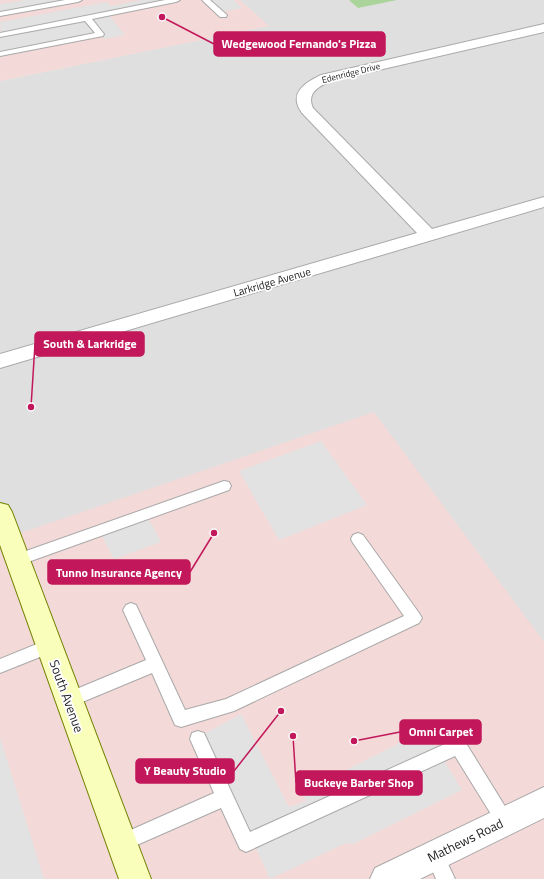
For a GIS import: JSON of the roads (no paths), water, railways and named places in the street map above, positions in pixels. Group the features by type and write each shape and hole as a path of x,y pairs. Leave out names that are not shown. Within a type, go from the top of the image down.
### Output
{"main road":[{"name":"South Avenue","path":"0,512 120,843 135,879"}],"street":[{"name":"Edenridge Drive","path":"429,236 307,110 304,106 302,97 306,90 316,82 326,78 544,28"},
{"name":"Larkridge Avenue","path":"0,361 544,202"},
{"name":"Mathews Road","path":"386,879 441,867 505,821 544,802"}],"lane":[{"path":"0,14 78,0"},
{"path":"0,35 176,0"},
{"path":"206,0 223,15"},
{"path":"0,54 100,34 87,18"},
{"path":"17,560 224,486"},
{"path":"131,610 181,719 228,706 414,618 358,538"},
{"path":"0,666 49,646"},
{"path":"68,700 155,664"},
{"path":"198,739 246,843 458,746 505,821"},
{"path":"120,843 225,797"}],"place":[{"name":"Wedgewood Fernando's Pizza","path":"162,17"},
{"name":"South & Larkridge","path":"31,407"},
{"name":"Tunno Insurance Agency","path":"214,533"},
{"name":"Y Beauty Studio","path":"281,711"},
{"name":"Buckeye Barber Shop","path":"293,736"},
{"name":"Omni Carpet","path":"354,741"}]}
